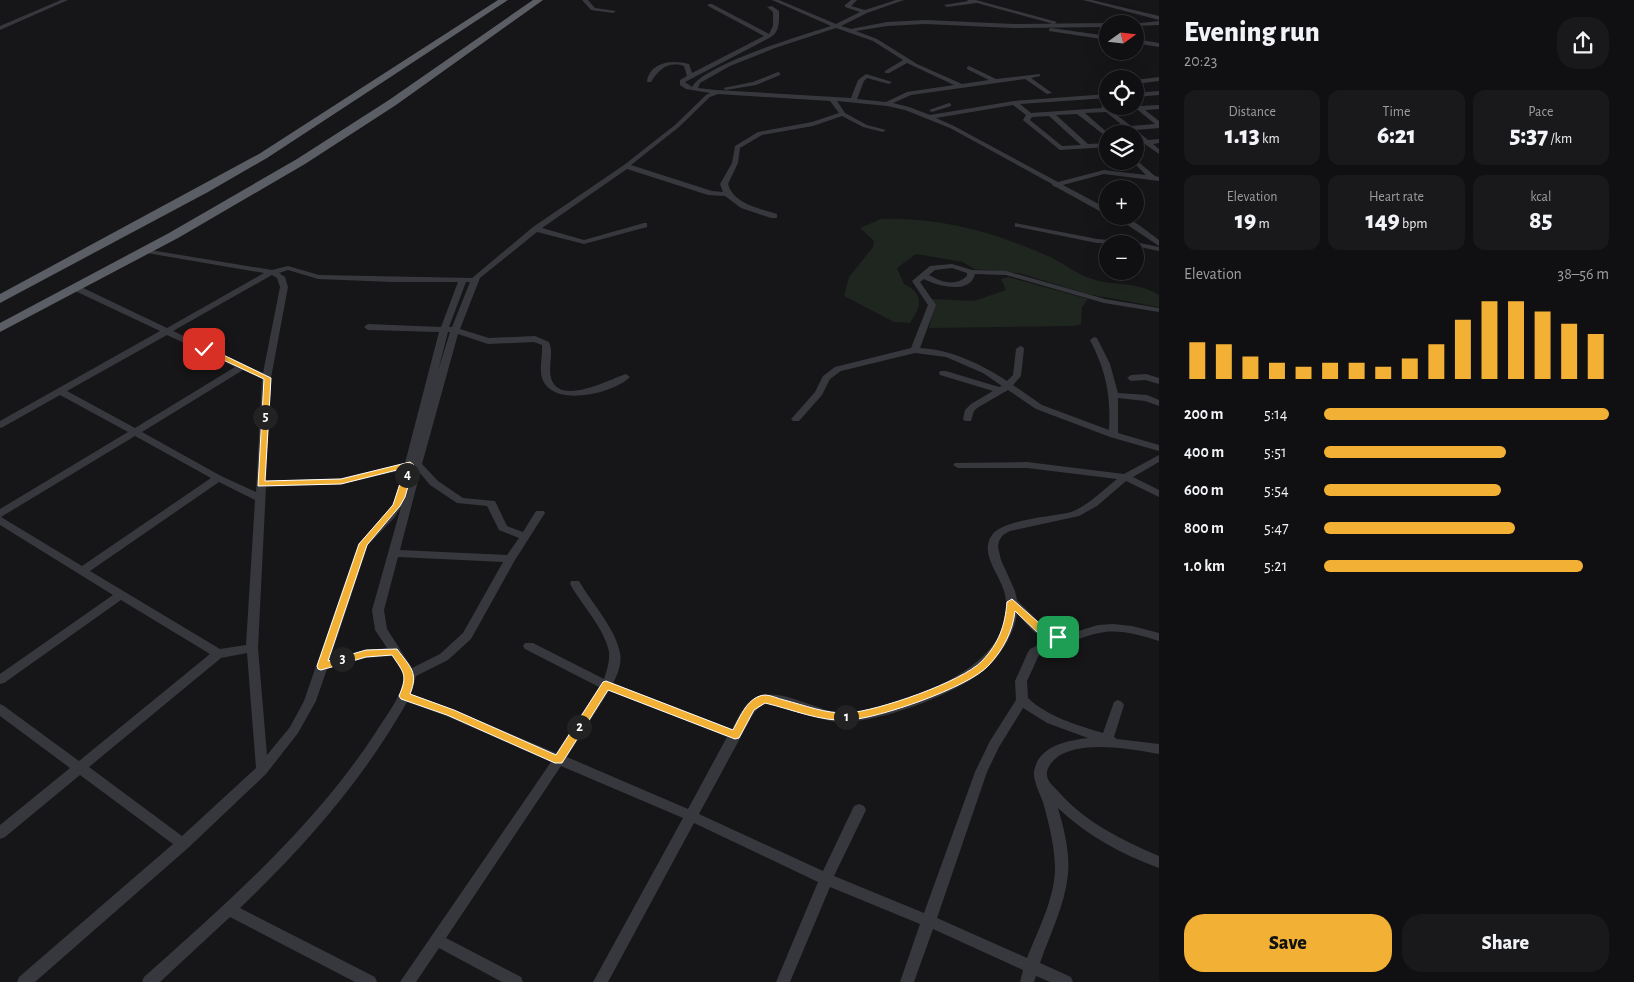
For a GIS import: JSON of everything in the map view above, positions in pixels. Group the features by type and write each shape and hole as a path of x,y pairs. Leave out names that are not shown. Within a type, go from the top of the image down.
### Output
{"highway":[{"path":"0,299 196,195 263,156 504,0"},
{"path":"0,328 147,251 266,183 344,134 535,1"}],"street":[{"path":"0,28 65,0"},
{"path":"585,0 594,9 612,12"},
{"path":"775,0 882,44 908,60 961,86"},
{"path":"842,0 852,1"},
{"path":"694,89 698,82 728,65 773,47 836,26 865,12 899,0"},
{"path":"1086,0 1159,18"},
{"path":"852,1 847,6 865,12"},
{"path":"947,5 973,1 1065,25"},
{"path":"710,5 769,36"},
{"path":"770,7 776,11 774,33 690,76 682,81 682,84 694,89 714,92 853,100 887,104 922,113 1099,207"},
{"path":"849,30 887,24 925,22 1028,26 1099,25"},
{"path":"1144,24 1159,23"},
{"path":"1028,26 1099,37"},
{"path":"1144,42 1159,44"},
{"path":"887,72 908,60"},
{"path":"649,81 656,69 668,63 687,65 690,76"},
{"path":"969,68 997,82"},
{"path":"0,425 272,272 288,268 318,277 463,281 476,277 536,229 626,166 677,126 708,96 714,92 754,84 778,74"},
{"path":"887,104 908,93 1038,75"},
{"path":"853,100 861,80 866,76 889,82"},
{"path":"1026,78 1049,93"},
{"path":"1144,81 1159,79"},
{"path":"1144,94 1159,93"},
{"path":"1091,97 1099,103"},
{"path":"931,117 1014,103 1099,97"},
{"path":"832,99 843,114 865,126 883,130"},
{"path":"1014,103 1030,115"},
{"path":"922,113 949,105"},
{"path":"1144,107 1159,107"},
{"path":"1099,111 1030,115 1025,118 1057,146 1099,145"},
{"path":"1079,112 1099,129"},
{"path":"1144,113 1159,125"},
{"path":"727,194 724,184 735,163 735,151 753,136 813,124 843,114"},
{"path":"1051,114 1086,146"},
{"path":"1114,115 1127,125"},
{"path":"1144,127 1159,125"},
{"path":"1144,139 1159,152"},
{"path":"1144,142 1159,141"},
{"path":"626,166 711,193 727,194 744,206 774,216"},
{"path":"1144,169 1156,179"},
{"path":"1055,184 1104,172 1156,179"},
{"path":"536,229 584,242 644,225"},
{"path":"1018,225 1099,241"},
{"path":"1133,225 1159,244"},
{"path":"1144,246 1159,249"},
{"path":"147,251 272,272 281,277 284,287 267,378 252,648 262,770"},
{"path":"915,350 932,306 916,281 927,271 942,266 957,267 971,272 1006,274 1104,301 1159,310"},
{"path":"924,275 930,280 950,285 968,281 972,277 971,272"},
{"path":"450,330 476,277"},
{"path":"149,982 290,851 326,812 369,755 404,696 410,681 410,674 381,630 378,619 414,466 463,281"},
{"path":"76,288 267,378"},
{"path":"368,327 450,330 488,341 528,338 543,341 547,349 545,376 552,388 558,391 576,393 602,389 626,377"},
{"path":"1094,340 1108,366 1113,395 1114,435"},
{"path":"968,419 974,406 1005,388 1018,373 1020,349"},
{"path":"796,419 820,393 826,378 838,368 915,350 930,350 949,355 986,371 1005,388 1038,406 1114,435 1159,448"},
{"path":"0,514 242,367"},
{"path":"943,373 1005,388"},
{"path":"1131,378 1146,376 1159,381"},
{"path":"60,391 218,478 260,498"},
{"path":"1113,395 1147,398 1159,403"},
{"path":"600,982 735,735 756,702 765,699 825,714 848,716 892,706 935,692 964,678 985,664 1004,637 1009,625 1012,602 1010,592 996,560 993,542 998,534 1007,528 1075,514 1093,504 1125,477 1159,458"},
{"path":"958,465 1028,465 1125,477 1159,494"},
{"path":"261,484 341,481 414,466"},
{"path":"414,466 434,483 461,501 491,503 503,528 524,536"},
{"path":"24,982 183,844 262,770 294,730 310,701 363,544 396,506 414,466"},
{"path":"82,571 218,478"},
{"path":"410,674 444,657 467,636 510,559 540,513"},
{"path":"0,520 218,654"},
{"path":"395,553 510,559"},
{"path":"407,982 558,760 606,685 616,658 613,645 575,584"},
{"path":"0,680 120,595"},
{"path":"1012,602 1038,629 1050,636 1075,638 1090,631 1115,628 1159,637"},
{"path":"908,982 981,772 994,745 1022,700 1021,681 1034,652 1041,649 1042,645 1049,643 1050,636"},
{"path":"529,646 606,685 735,735"},
{"path":"0,833 218,654 252,648"},
{"path":"321,666 366,654 394,651"},
{"path":"404,696 450,713 690,816 826,879 929,921 1066,982"},
{"path":"1022,700 1034,711 1047,718 1112,741 1159,749"},
{"path":"1112,741 1118,705"},
{"path":"0,709 183,844"},
{"path":"1027,982 1056,897 1062,870 1062,857 1041,767 1052,754 1060,749 1074,745 1112,741"},
{"path":"1044,784 1067,810 1096,831 1159,862"},
{"path":"783,982 826,879 859,810"},
{"path":"229,909 370,982"},
{"path":"437,940 516,982"}],"shaded area":[{"path":"881,219 925,221 968,228 989,234 1030,248 1087,277 1150,290 1159,295 1159,307 1088,294 1019,273 974,269 963,262 916,254 897,268 904,284 911,288 918,297 917,312 910,323 894,322 844,296 849,277 873,247 874,241 860,228"},
{"path":"1008,277 1088,299 1082,307 1081,324 1075,326 929,328 934,309 932,299 974,301 1006,290 1001,279"}],"route":[{"path":"204,349 267,378 261,484 341,481 410,465 401,497 391,515 367,539 359,553 321,666 351,657 394,651 410,674 410,681 404,696 450,713 558,760 606,685 735,735 756,702 765,699 776,700 837,717 858,715 935,692 964,678 985,664 1004,637 1009,625 1012,602 1043,633 1058,637"}]}
